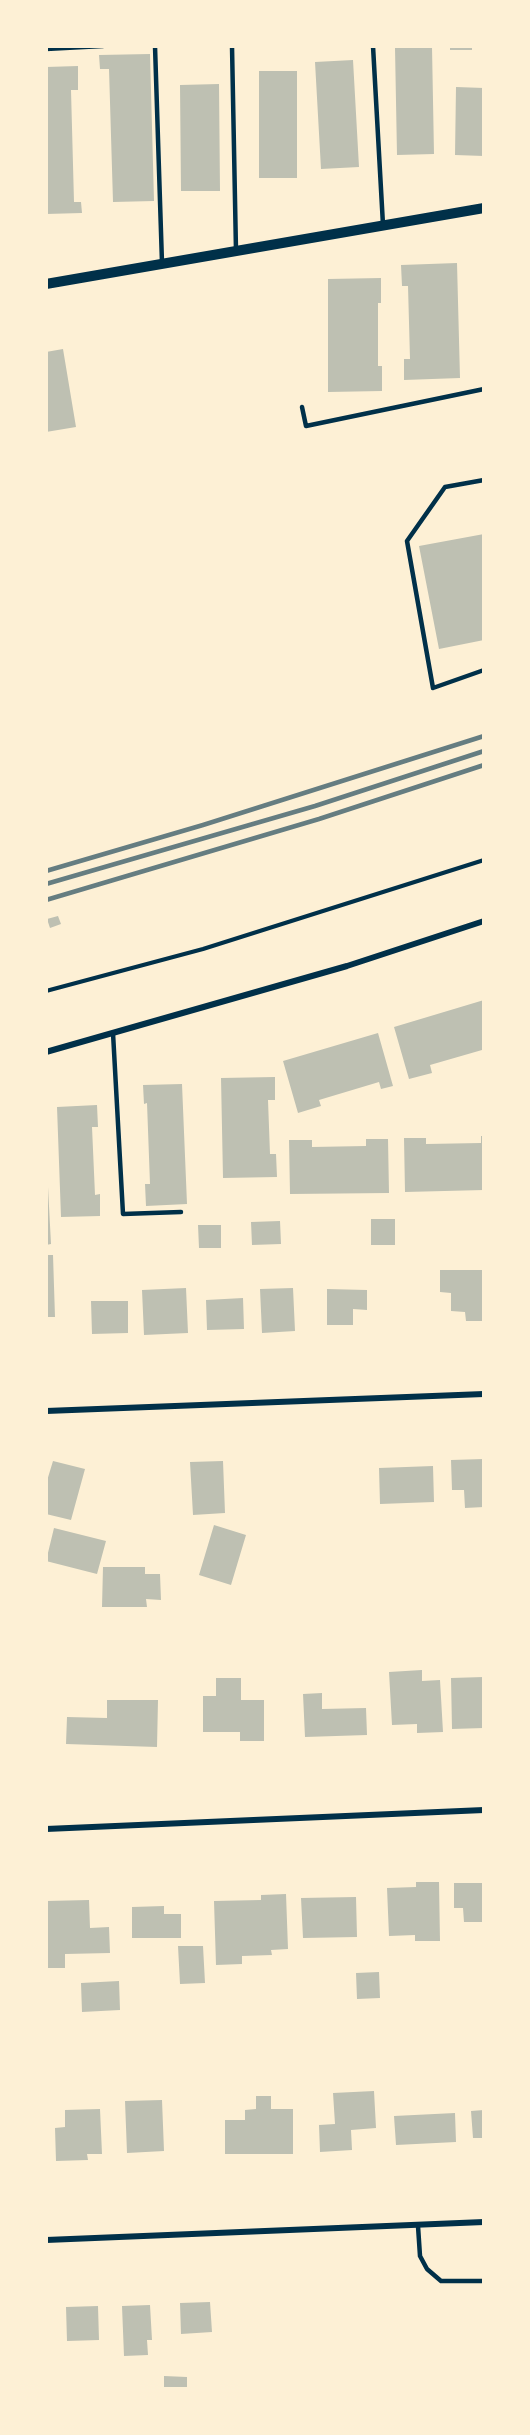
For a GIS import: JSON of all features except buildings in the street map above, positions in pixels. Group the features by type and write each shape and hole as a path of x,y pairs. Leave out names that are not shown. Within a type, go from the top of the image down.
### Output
{"street":[{"path":"46,284 483,208"},
{"path":"46,1052 347,966 483,921"},
{"path":"46,1411 483,1394"},
{"path":"46,1829 483,1810"},
{"path":"46,2240 483,2222"}],"lane":[{"path":"46,49 103,46"},
{"path":"155,46 162,263"},
{"path":"231,46 236,251"},
{"path":"373,46 383,225"},
{"path":"302,407 306,426 483,389"},
{"path":"483,480 446,487 407,541 433,688 483,670"},
{"path":"113,1033 123,1214 181,1212"},
{"path":"418,2226 420,2256 427,2269 441,2281 483,2281"}],"path":[{"path":"46,991 203,949 483,860"}],"railway":[{"path":"46,871 203,825 484,736"},
{"path":"46,884 315,806 484,751"},
{"path":"46,900 319,819 484,765"}]}
